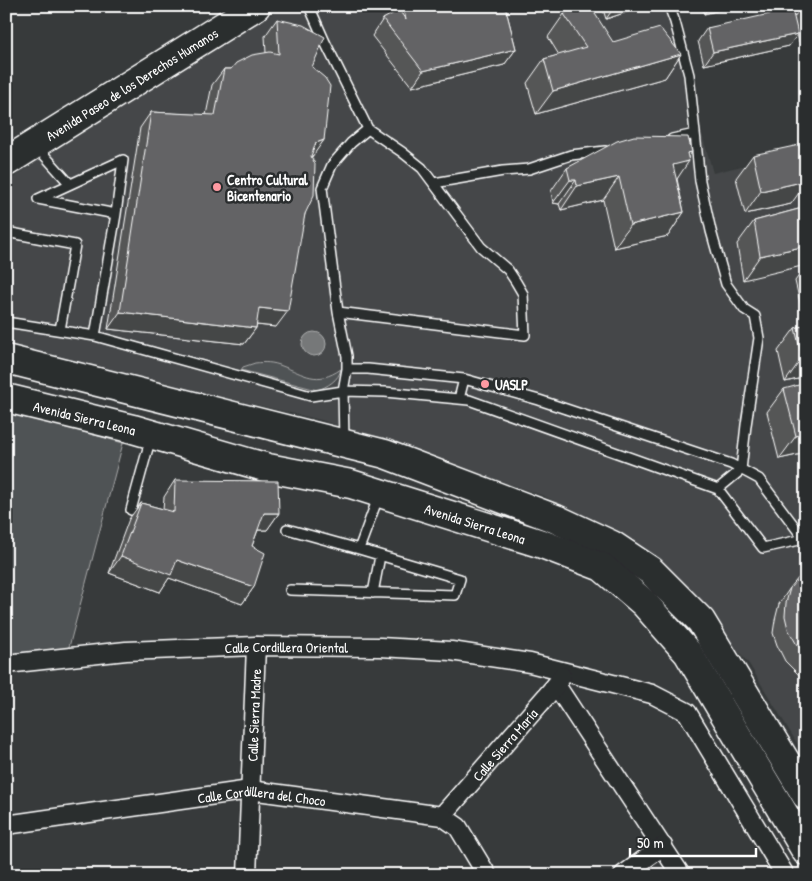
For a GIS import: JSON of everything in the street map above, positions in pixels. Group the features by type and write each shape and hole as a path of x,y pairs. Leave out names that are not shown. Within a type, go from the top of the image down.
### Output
{"main road":[{"name":"Avenida Paseo de los Derechos Humanos","path":"6,162 256,6"},
{"name":"Avenida Sierra Leona","path":"6,359 385,454 550,517 612,545 651,571 700,621 806,795"},
{"name":"Avenida Sierra Leona","path":"6,398 151,434 268,468 350,484 542,544 602,567 644,603 688,652 806,851"},
{"path":"268,468 288,465 320,468 330,466 335,463 344,444"},
{"path":"379,493 396,488 412,488 550,517"}],"street":[{"name":"Calle Cordillera Oriental","path":"6,664 126,651 256,646 380,647 451,651 530,663 560,679"},
{"name":"Calle Sierra Madre","path":"246,875 256,646"},
{"name":"Calle Sierra María","path":"442,816 560,679"},
{"path":"560,679 681,875"},
{"path":"560,679 652,694 686,712 785,875"},
{"name":"Calle Cordillera del Choco","path":"6,825 250,790 442,816"},
{"path":"442,816 458,827 487,875"},
{"path":"623,875 663,846"}],"lane":[{"path":"309,6 368,129 422,168 481,247 508,270 516,282 523,294 525,335 338,312"},
{"path":"669,6 689,75 700,181 711,231 726,284 744,309 755,316 759,338 741,470 718,489"},
{"path":"344,444 343,391 347,356 338,312 322,188 332,165 351,142 368,129"},
{"path":"660,142 695,134"},
{"path":"35,144 70,184"},
{"path":"434,183 503,171 529,169 571,155 616,150"},
{"path":"95,336 116,214 123,160 38,199 116,214"},
{"path":"6,232 74,245 60,330"},
{"path":"6,322 95,336 311,396 343,391 385,392 469,400 718,489 763,548 804,539 759,480 731,464 539,400 464,379 368,369 347,369"},
{"path":"459,399 464,379"},
{"path":"131,510 151,434"},
{"path":"359,549 379,493"},
{"path":"287,529 460,579 455,595 290,590"},
{"path":"373,593 380,556"}],"shaded area":[{"name":"UASLP","path":"285,6 666,6 713,173 806,150 806,758 749,664 661,561 544,496 321,420 6,348 6,183 102,114"},
{"path":"314,332 322,336 326,344 322,352 314,356 306,352 302,344 306,336"},
{"path":"255,363 275,364 318,378 325,377 341,369 338,376 332,382 317,390 241,370 243,367"},
{"path":"6,410 123,443 69,647 6,661"}],"building":[{"path":"403,6 505,6 516,49 423,71 383,19 399,10 406,20"},
{"path":"576,6 590,6 613,42 660,28 681,54 553,91 544,59 586,47 564,14"},
{"path":"792,9 798,34 713,52 707,28"},
{"path":"806,9 806,33 805,33 799,10"},
{"name":"Centro Cultural Bicentenario","path":"277,19 303,25 325,37 312,67 325,78 330,86 324,140 316,143 311,156 315,164 314,195 305,214 288,311 259,308 256,328 120,312 151,112 215,115 224,69 231,69 236,63 252,55 270,52 279,54"},
{"path":"634,136 688,137 692,152 687,153 689,161 673,165 684,212 630,225 619,177 577,186 576,180 570,180 567,168 617,141"},
{"path":"799,145 806,173 806,181 761,191 753,155"},
{"path":"806,207 806,246 760,256 754,221"},
{"path":"806,325 806,357 802,358 795,328"},
{"path":"806,383 806,433 796,436 784,389"},
{"path":"175,480 278,481 279,513 264,513 252,546 265,553 254,587 177,560 171,575 121,556 141,503 174,512"},
{"path":"806,576 806,653 797,645 788,629 785,616 790,588 799,577"}],"place":[{"name":"Centro Cultural Bicentenario","path":"217,187"},
{"name":"UASLP","path":"485,384"}]}
